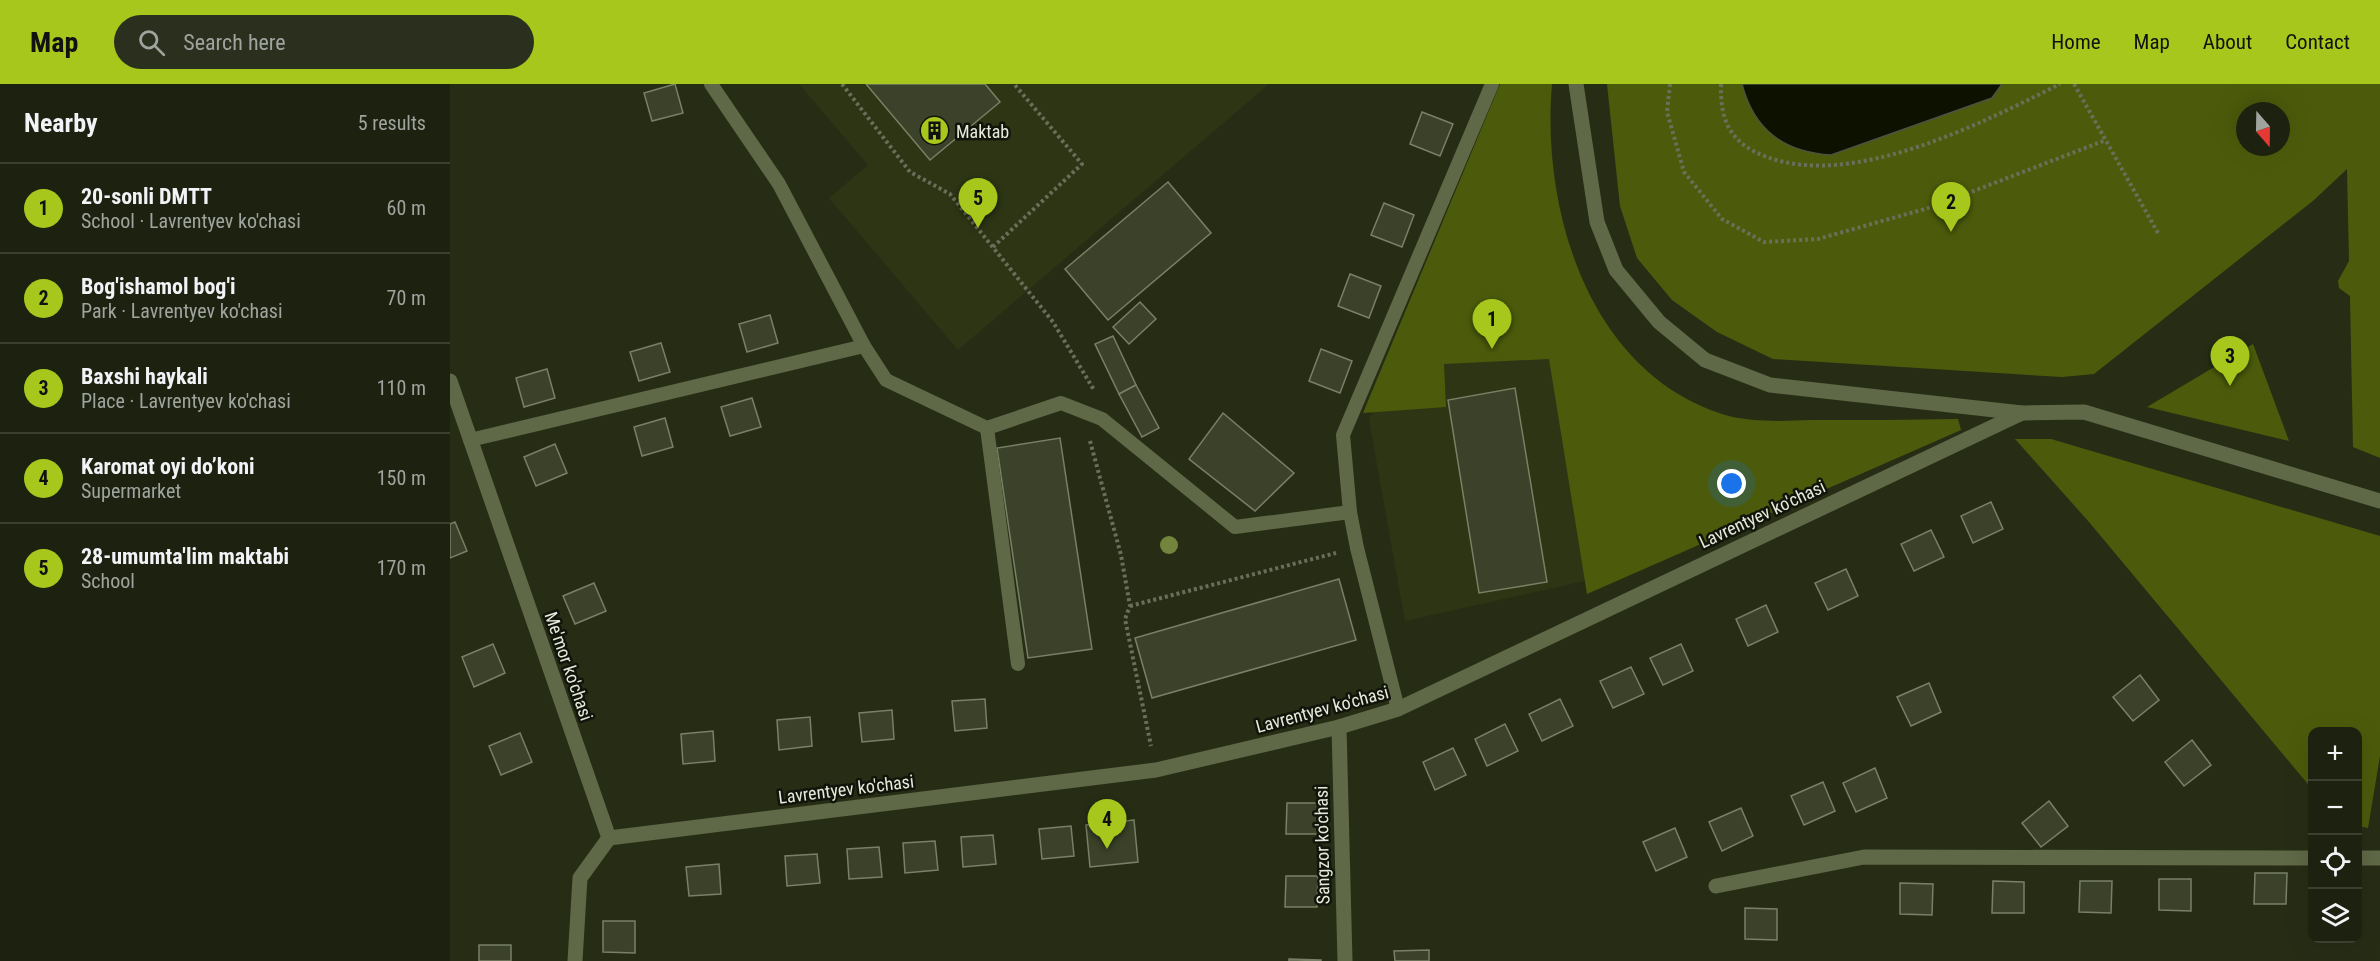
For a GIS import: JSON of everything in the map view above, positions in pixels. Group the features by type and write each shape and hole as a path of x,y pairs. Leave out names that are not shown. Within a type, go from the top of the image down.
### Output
{"street":[{"path":"1576,84 1597,222 1616,270 1659,322 1705,360 1770,385 2022,413 2084,412 2380,501"},
{"name":"Me'mor ko'chasi","path":"450,381 609,838"},
{"name":"Lavrentyev ko'chasi","path":"609,838 1156,770 1339,727 1398,709 2022,413"},
{"name":"Sangzor ko'chasi","path":"1339,727 1345,961"},
{"path":"575,961 580,878 609,838"},
{"path":"1716,886 1864,857 2308,858"},
{"path":"2362,858 2380,858"}],"lane":[{"path":"711,84 779,184 864,346 886,380 987,428 1061,403 1102,419 1235,527 1350,512"},
{"path":"1398,709 1357,548 1350,512 1343,435 1492,84"},
{"path":"470,440 864,346"},
{"path":"987,428 1018,664"}],"path":[{"path":"842,84 910,172 950,194 1053,322 1094,390 1102,419"},
{"path":"993,247 1082,164 1014,84"},
{"path":"1670,84 1667,112 1684,172 1722,219 1764,242 1818,239 1932,207 2106,140"},
{"path":"1721,84 1720,99 1729,131 1748,150 1780,162 1842,166 1897,153 1993,117 2060,84"},
{"path":"2074,84 2158,232"},
{"path":"1082,411 1121,555 1130,606 1125,619 1156,770"},
{"path":"1130,606 1357,548"}],"shaded area":[{"path":"799,84 1269,84 958,350 829,198 868,165"},
{"path":"1742,84 2002,84 1992,98 1831,155 1799,149 1774,136 1754,114"},
{"path":"1463,193 1541,211 1616,574 1405,621 1369,420"}],"green space":[{"path":"1500,84 1552,84 1551,133 1555,183 1566,233 1583,280 1607,324 1638,362 1676,393 1722,414 1744,419 1779,421 1958,419 1961,430 1587,594 1549,359 1444,364 1446,407 1363,413"},
{"path":"1607,84 2380,84 2380,458 2353,447 2350,296 2339,288 2338,281 2349,261 2347,169 2314,200 2094,374 2062,377 1773,359 1717,332 1672,300 1637,258 1620,206"},
{"path":"2253,344 2289,441 2147,407"},
{"path":"2015,439 2051,439 2380,536 2380,756 2368,828 2362,827 2362,727 2308,727 2308,784 2089,522"}],"building":[{"path":"675,84 683,113 652,121 644,93"},
{"name":"Maktab","path":"866,84 985,84 1000,102 930,160"},
{"path":"1422,112 1453,124 1440,156 1410,144"},
{"path":"1168,182 1211,233 1108,320 1065,269"},
{"path":"1384,203 1414,215 1402,247 1371,235"},
{"path":"1350,274 1381,286 1369,318 1338,306"},
{"path":"1140,302 1156,319 1129,344 1113,327"},
{"path":"770,315 778,343 747,352 739,324"},
{"path":"1113,336 1136,385 1119,394 1095,344"},
{"path":"661,343 670,372 639,381 630,352"},
{"path":"1321,349 1352,361 1340,393 1309,381"},
{"path":"547,369 555,398 524,407 516,378"},
{"path":"1136,385 1159,428 1142,437 1119,394"},
{"path":"1515,388 1547,582 1479,593 1448,400"},
{"path":"752,398 761,427 730,436 721,407"},
{"path":"1223,413 1294,473 1255,511 1189,459"},
{"path":"665,418 673,447 642,456 634,427"},
{"path":"1060,438 1092,649 1028,658 997,448"},
{"path":"555,444 567,473 536,486 524,457"},
{"path":"1991,502 2003,529 1973,543 1961,516"},
{"path":"455,522 467,551 450,558 450,524"},
{"path":"1931,530 1944,557 1914,571 1901,544"},
{"path":"1846,569 1858,596 1828,610 1815,583"},
{"path":"1339,579 1356,640 1152,698 1135,638"},
{"path":"594,583 606,611 575,624 563,596"},
{"path":"1766,605 1778,632 1748,646 1736,619"},
{"path":"493,644 505,673 474,687 462,657"},
{"path":"1681,644 1693,671 1663,685 1650,658"},
{"path":"1631,667 1644,694 1613,708 1600,681"},
{"path":"2140,675 2159,700 2133,721 2113,697"},
{"path":"1929,683 1941,712 1911,726 1897,697"},
{"path":"985,699 987,728 955,731 952,701"},
{"path":"1560,699 1573,726 1542,741 1529,714"},
{"path":"892,710 894,739 862,742 859,713"},
{"path":"810,717 812,746 779,750 777,720"},
{"path":"1505,724 1518,751 1487,766 1475,739"},
{"path":"713,731 715,761 683,764 681,734"},
{"path":"520,733 532,762 501,775 489,746"},
{"path":"2192,740 2211,765 2184,786 2165,762"},
{"path":"1453,748 1466,775 1435,790 1423,762"},
{"path":"1875,768 1887,798 1856,812 1843,783"},
{"path":"1823,782 1835,811 1804,825 1791,796"},
{"path":"2049,801 2068,826 2041,847 2022,823"},
{"path":"1287,803 1319,803 1318,834 1286,834"},
{"path":"1741,808 1753,836 1722,851 1709,822"},
{"path":"1134,820 1138,862 1090,867 1086,825"},
{"path":"1071,826 1074,856 1042,859 1039,829"},
{"path":"1675,828 1687,857 1656,871 1643,842"},
{"path":"993,835 996,864 963,867 961,837"},
{"path":"935,841 938,870 905,873 903,843"},
{"path":"879,847 882,877 849,879 847,849"},
{"path":"817,854 820,883 787,886 785,856"},
{"path":"719,864 721,894 689,896 686,867"},
{"path":"2255,873 2287,873 2286,904 2254,904"},
{"path":"1286,876 1318,876 1317,907 1285,907"},
{"path":"2159,879 2191,879 2191,911 2159,910"},
{"path":"1993,881 2024,882 2024,913 1992,913"},
{"path":"2080,881 2112,881 2111,913 2079,912"},
{"path":"1900,883 1933,884 1932,915 1900,914"},
{"path":"1745,908 1777,909 1777,940 1745,939"},
{"path":"603,921 635,921 635,953 603,952"},
{"path":"479,945 511,945 511,961 479,961"},
{"path":"1429,950 1429,961 1395,961 1394,951"},
{"path":"1289,959 1321,960 1321,961 1289,961"}],"place":[{"name":"Maktab","path":"935,131"},
{"name":"28-umumta'lim maktabi","path":"978,228"},
{"name":"Bog'ishamol bog'i","path":"1951,232"},
{"name":"20-sonli DMTT","path":"1492,349"},
{"name":"Baxshi haykali","path":"2230,386"},
{"name":"Karomat oyi do’koni","path":"1107,849"}]}
